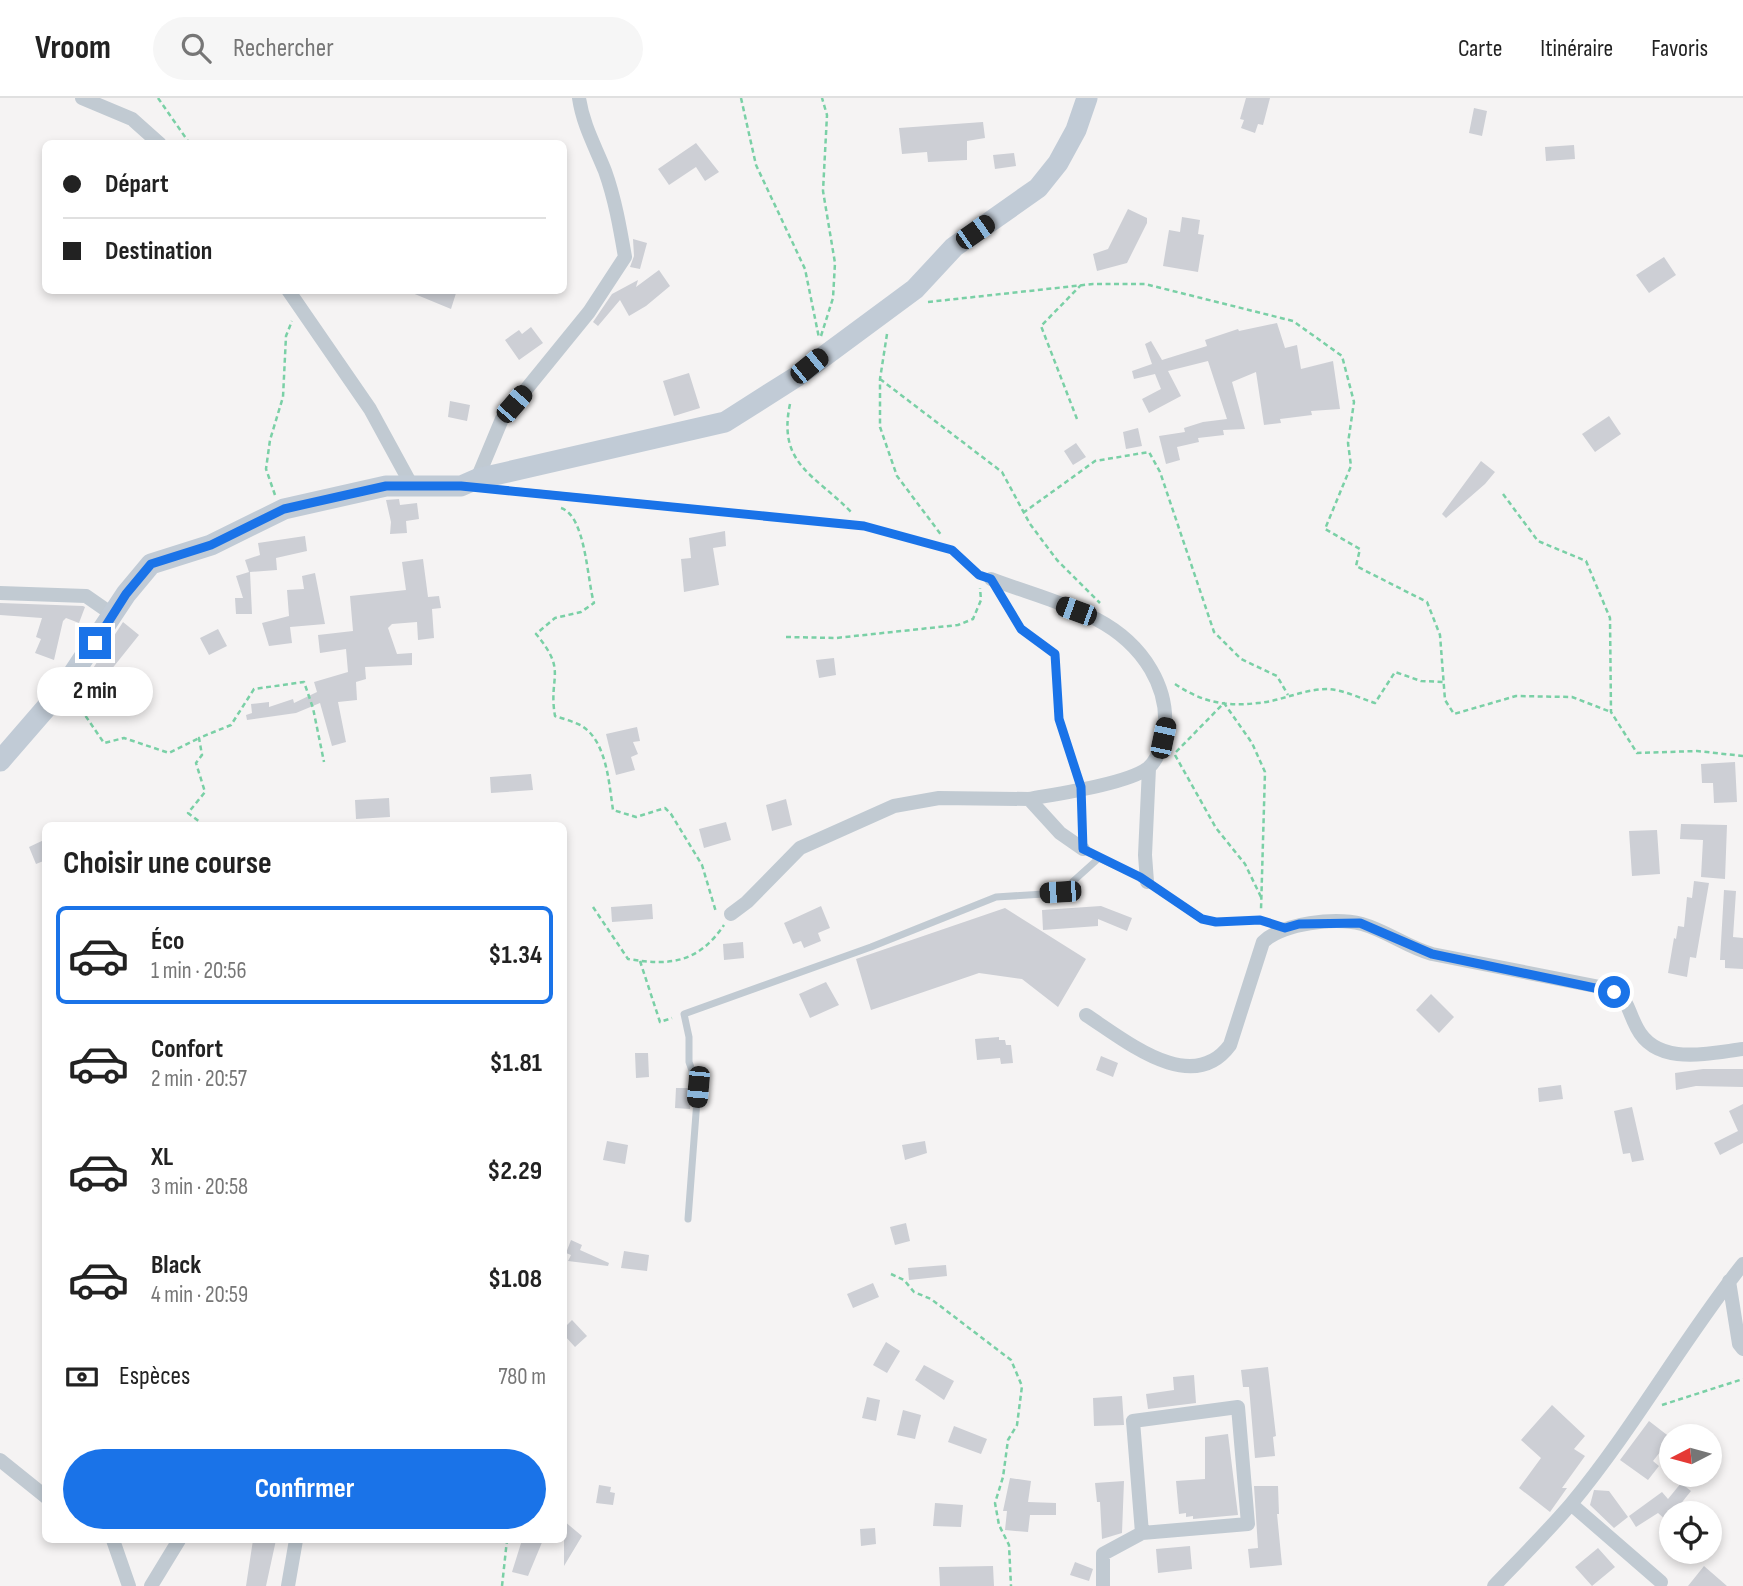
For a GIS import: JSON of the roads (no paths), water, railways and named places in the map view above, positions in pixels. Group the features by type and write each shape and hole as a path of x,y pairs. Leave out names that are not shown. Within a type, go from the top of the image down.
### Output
{"street":[{"path":"82,98 132,119 156,140"},
{"path":"469,482 502,419 589,312 625,257 620,223 604,170 582,120 579,98"},
{"path":"0,593 86,596 109,612 151,564 211,545 281,510 386,486 469,482 725,422 796,377 915,289 954,247 1038,188 1058,163 1083,104"},
{"path":"291,294 370,409 412,486"},
{"path":"985,577 1097,620 1138,650 1154,671 1167,719 1160,752 1149,768 1147,882"},
{"path":"0,761 65,686 126,594"},
{"path":"732,914 800,848 894,806 939,798 1029,799 1119,780 1149,768"},
{"path":"1029,799 1060,833 1083,849"},
{"path":"1086,1015 1163,1061 1196,1067 1209,1065 1220,1058 1230,1045 1263,942 1274,932 1299,924 1360,923 1432,954 1600,987 1623,995 1629,1003 1637,1029 1658,1048 1672,1054 1743,1049"},
{"path":"1494,1586 1571,1504 1639,1413 1716,1297 1743,1264"},
{"path":"1730,1281 1739,1344 1743,1349"},
{"path":"1103,1586 1103,1554 1142,1533 1248,1524 1238,1407 1133,1421 1142,1533"},
{"path":"0,1460 42,1494"},
{"path":"1571,1504 1661,1582"},
{"path":"114,1543 129,1586"},
{"path":"151,1586 177,1543"},
{"path":"288,1586 295,1543"}],"lane":[{"path":"469,482 535,492 864,526 952,550 985,577 1021,629 1055,654 1059,719 1081,787 1083,849 1147,882 1202,919 1216,922 1260,920 1285,928"},
{"path":"688,1219 698,1087 689,1062 689,1037 684,1014 859,951 996,897 1060,892 1099,859"}]}
